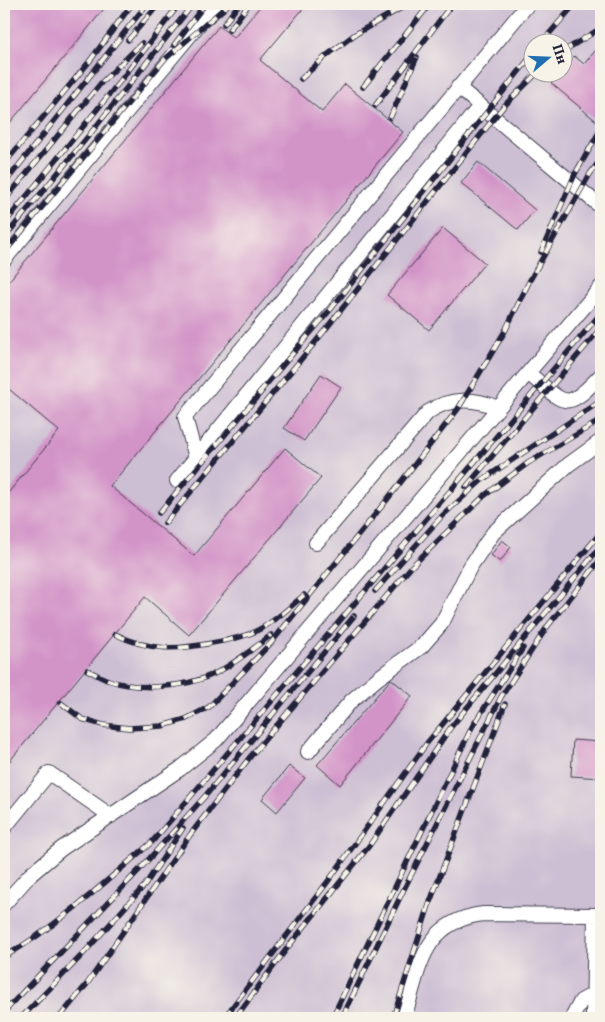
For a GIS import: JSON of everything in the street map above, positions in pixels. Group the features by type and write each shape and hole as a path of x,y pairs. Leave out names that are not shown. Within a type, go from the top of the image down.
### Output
{"street":[{"path":"4,260 194,30 221,4"},
{"path":"196,458 185,417 528,4"},
{"path":"458,87 601,207"},
{"path":"177,481 480,106"},
{"path":"4,904 30,875 61,849 180,769 216,740 601,286"},
{"path":"528,372 560,399 568,401 580,397 601,375"},
{"path":"316,543 428,412 442,404 458,400 479,401 498,408"},
{"path":"308,752 351,701 378,678 422,646 442,623 470,567 493,533 568,465 601,441"},
{"path":"4,828 49,773 111,816"},
{"path":"404,1018 426,948 434,936 448,924 464,917 482,914 598,915 593,1018"},
{"path":"572,1018 581,1001 594,994"}],"shaded area":[{"path":"4,4 601,4 601,910 589,1018 4,1018"}],"building":[{"path":"4,4 108,4 4,130"},
{"path":"262,4 307,4 260,60 322,112 345,84 403,132 110,486 194,556 285,448 321,478 189,635 145,597 4,768 4,498 59,431 4,385 4,287 219,26 234,38"},
{"path":"601,44 601,125 551,83 572,82 572,59 574,56 584,64"},
{"path":"478,162 535,210 518,230 461,183"},
{"path":"443,228 485,263 429,330 387,295"},
{"path":"321,374 341,387 304,441 284,428"},
{"path":"502,540 511,547 500,562 491,555"},
{"path":"391,679 412,696 340,785 317,765"},
{"path":"573,740 601,742 601,778 571,776"},
{"path":"289,766 305,778 277,812 262,799"}],"railway":[{"path":"4,164 89,62 132,4"},
{"path":"4,184 147,4"},
{"path":"128,40 159,4"},
{"path":"4,238 90,134 193,4"},
{"path":"174,45 205,4"},
{"path":"4,253 164,60 229,4"},
{"path":"224,24 239,4"},
{"path":"229,30 249,4"},
{"path":"301,79 326,56 354,35 408,4"},
{"path":"363,87 430,4"},
{"path":"375,106 452,4"},
{"path":"551,32 575,4"},
{"path":"4,224 121,80 174,11"},
{"path":"572,46 601,28"},
{"path":"4,201 101,83 142,43"},
{"path":"390,118 417,57"},
{"path":"258,394 331,309 522,68"},
{"path":"165,523 317,340 503,107 528,82"},
{"path":"541,252 575,174 601,129"},
{"path":"61,703 82,719 103,725 129,728 162,726 186,719 209,707 271,643 458,409 505,331 530,280 590,174 601,159"},
{"path":"4,957 44,931 99,888 152,842 601,313"},
{"path":"466,487 601,328"},
{"path":"159,513 262,391"},
{"path":"375,591 442,516 482,480 601,401"},
{"path":"59,1018 87,984 190,835 250,757 412,566 484,496 528,463 601,420"},
{"path":"224,1018 329,880 427,743 601,532"},
{"path":"235,1018 288,947 369,846 451,727 601,546"},
{"path":"342,1018 403,891 501,697 547,627 601,559"},
{"path":"115,634 141,644 165,648 190,647 226,640 261,629 304,595"},
{"path":"4,1012 140,869 206,795 354,616"},
{"path":"87,670 105,679 133,686 175,685 202,679 214,674 243,656 271,635"},
{"path":"332,1018 472,727 523,648"},
{"path":"393,1018 430,902 505,704"},
{"path":"21,1018 83,954 145,885 183,828"}]}
